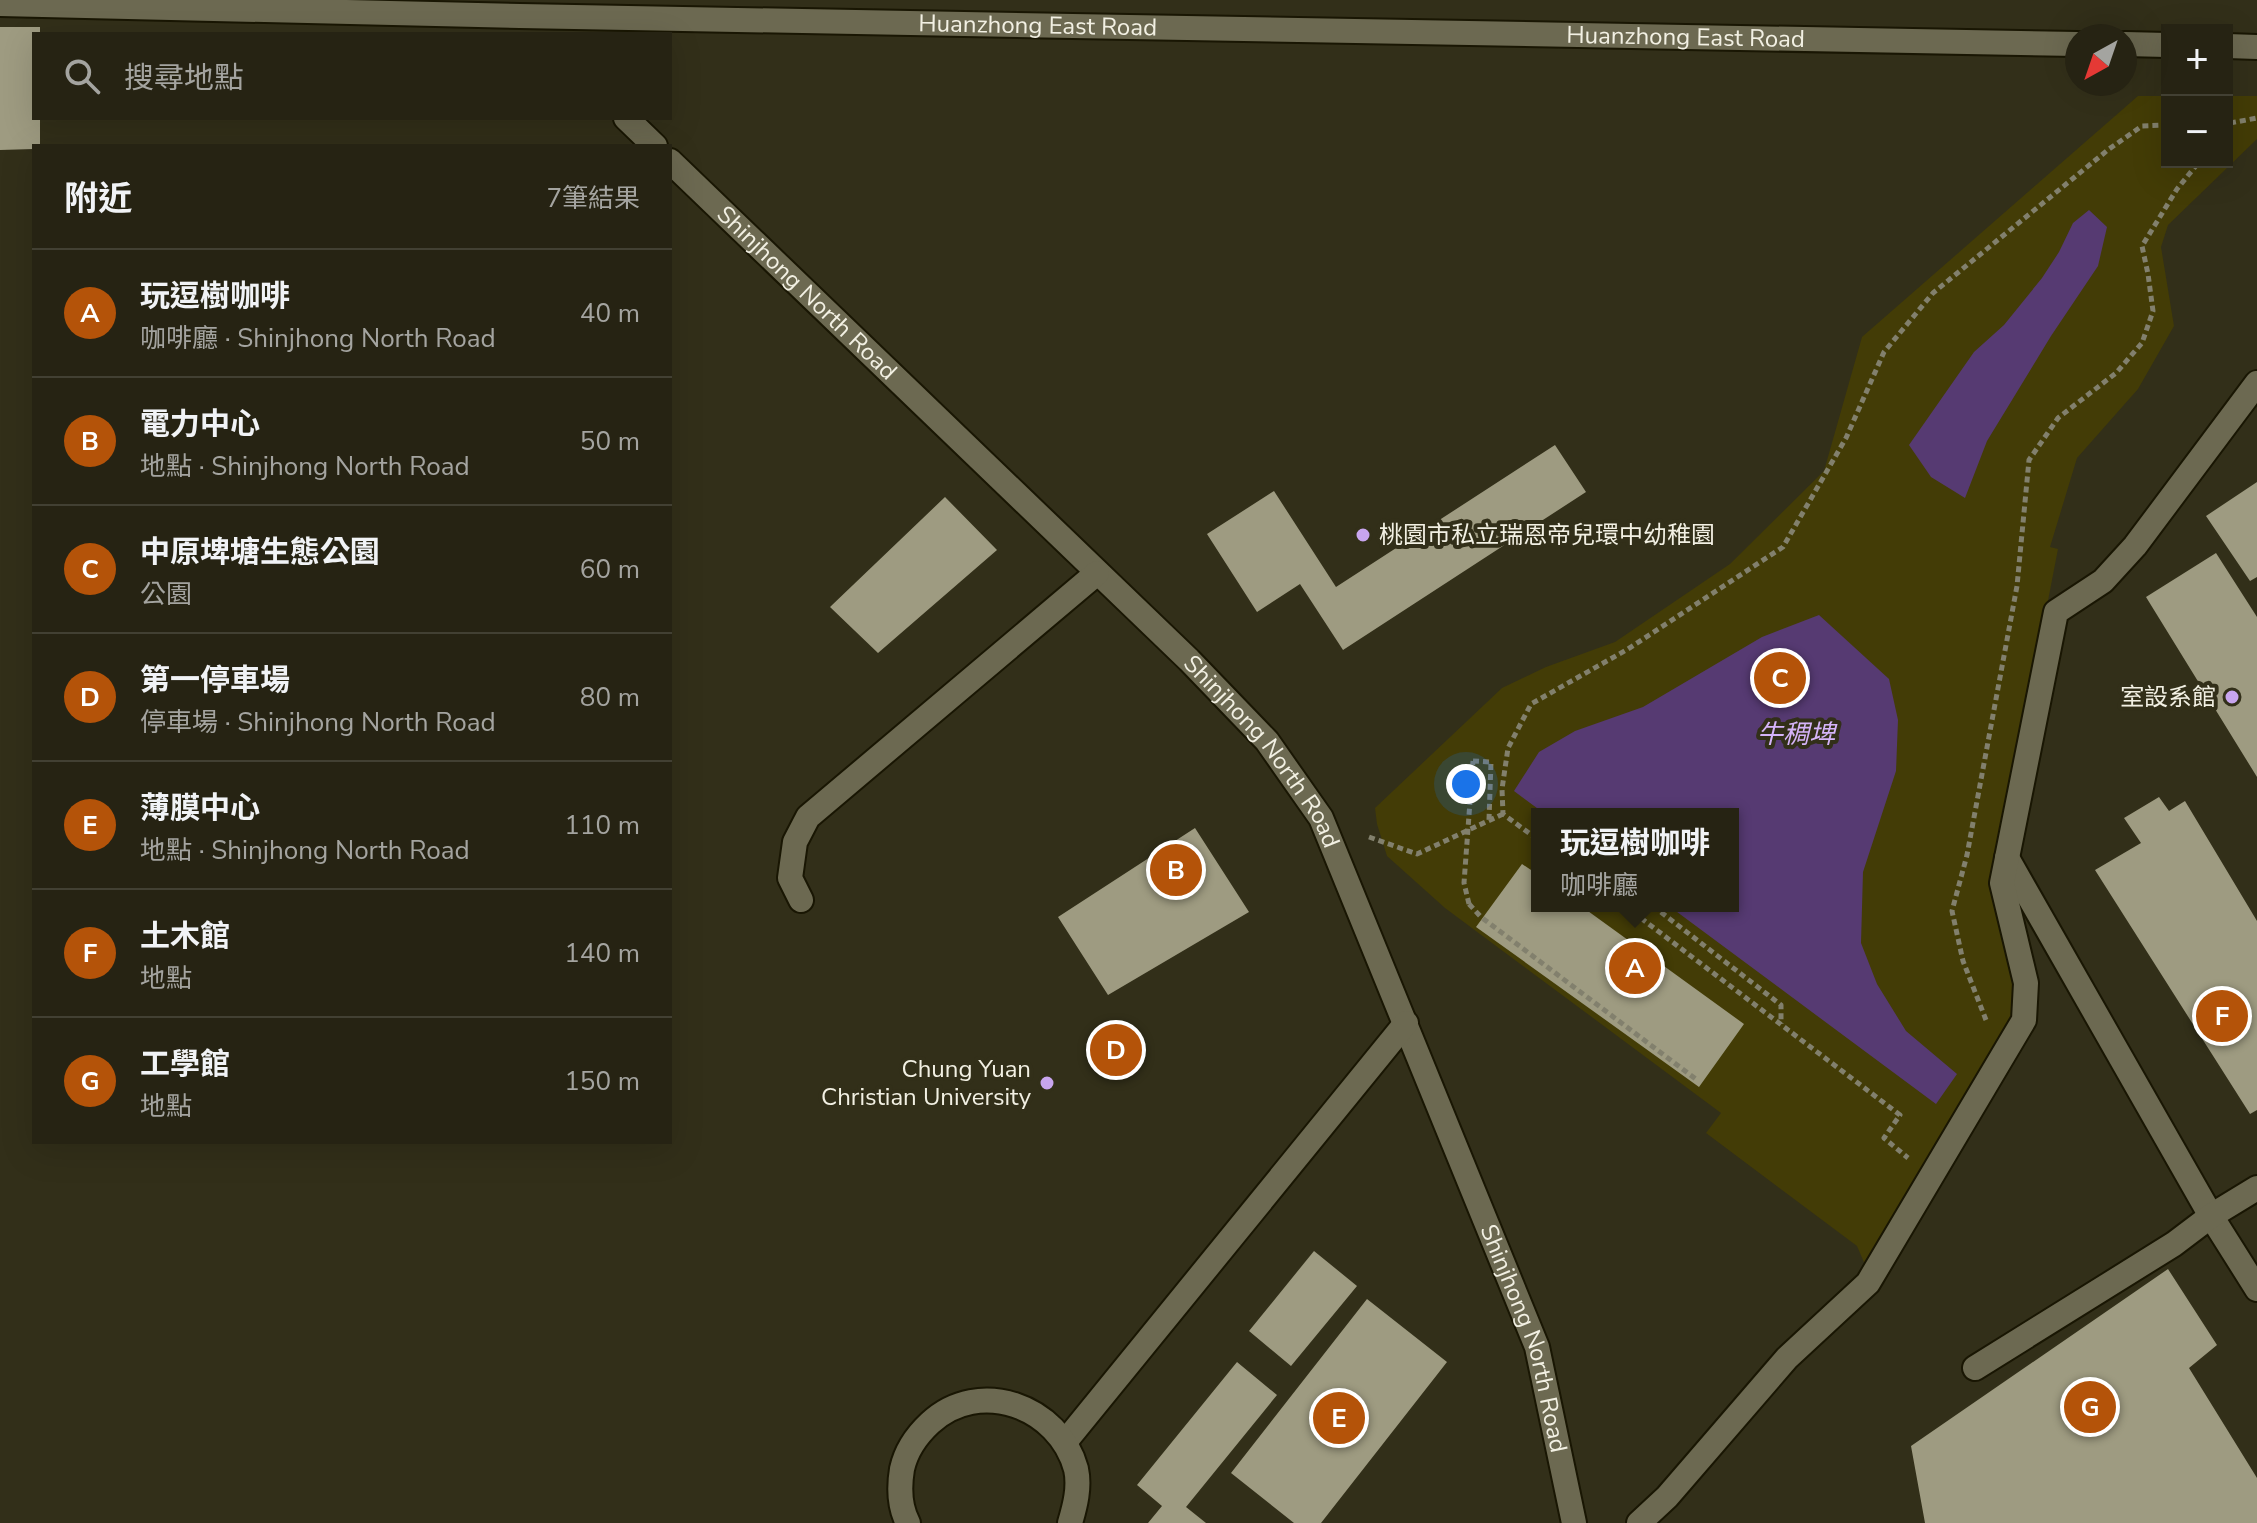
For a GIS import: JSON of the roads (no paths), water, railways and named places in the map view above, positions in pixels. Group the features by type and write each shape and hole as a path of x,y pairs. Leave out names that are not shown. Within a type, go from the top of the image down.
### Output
{"street":[{"name":"Huanzhong East Road","path":"0,4 512,8 2065,44"},
{"path":"512,8 537,32"},
{"path":"2137,44 2161,45"},
{"path":"2233,46 2257,47"},
{"path":"628,120 653,144"},
{"name":"Shinjhong North Road","path":"672,163 1189,660 1267,741 1321,818 1537,1347 1574,1523"},
{"path":"1639,1523 1667,1497 1787,1358 1868,1283 2024,1020 2026,983 2002,883 2056,612 2103,581 2135,546 2257,383"},
{"path":"801,900 790,878 795,842 808,817 1097,573"},
{"path":"2007,858 2211,1216 2257,1289"},
{"path":"1065,1442 1406,1023"},
{"path":"1975,1368 2174,1244 2211,1216 2257,1188"},
{"path":"908,1523 899,1487 904,1458 918,1434 939,1414 965,1402 994,1399 1022,1406 1046,1421 1065,1442 1076,1470 1077,1500 1070,1523"}],"water":[{"path":"2089,210 2107,227 2098,266 1987,441 1965,498 1931,477 1909,445 1974,352 2004,325 2042,278 2073,223"},
{"name":"牛稠埤","path":"1819,615 1889,679 1898,720 1896,771 1863,872 1861,943 1877,984 1906,1031 1957,1074 1936,1104 1677,912 1739,912 1739,808 1537,808 1514,791 1539,752 1575,731 1643,707 1762,637"}],"place":[{"name":"桃園市私立瑞恩帝兒環中幼稚園","path":"1363,535"},
{"name":"中原埤塘生態公園","path":"1780,678"},
{"name":"室設系館","path":"2232,697"},
{"name":"電力中心","path":"1176,870"},
{"name":"玩逗樹咖啡","path":"1635,968"},
{"name":"土木館","path":"2222,1016"},
{"name":"第一停車場","path":"1116,1050"},
{"name":"Chung Yuan Christian University","path":"1047,1083"},
{"name":"工學館","path":"2090,1407"},
{"name":"薄膜中心","path":"1339,1418"}]}
